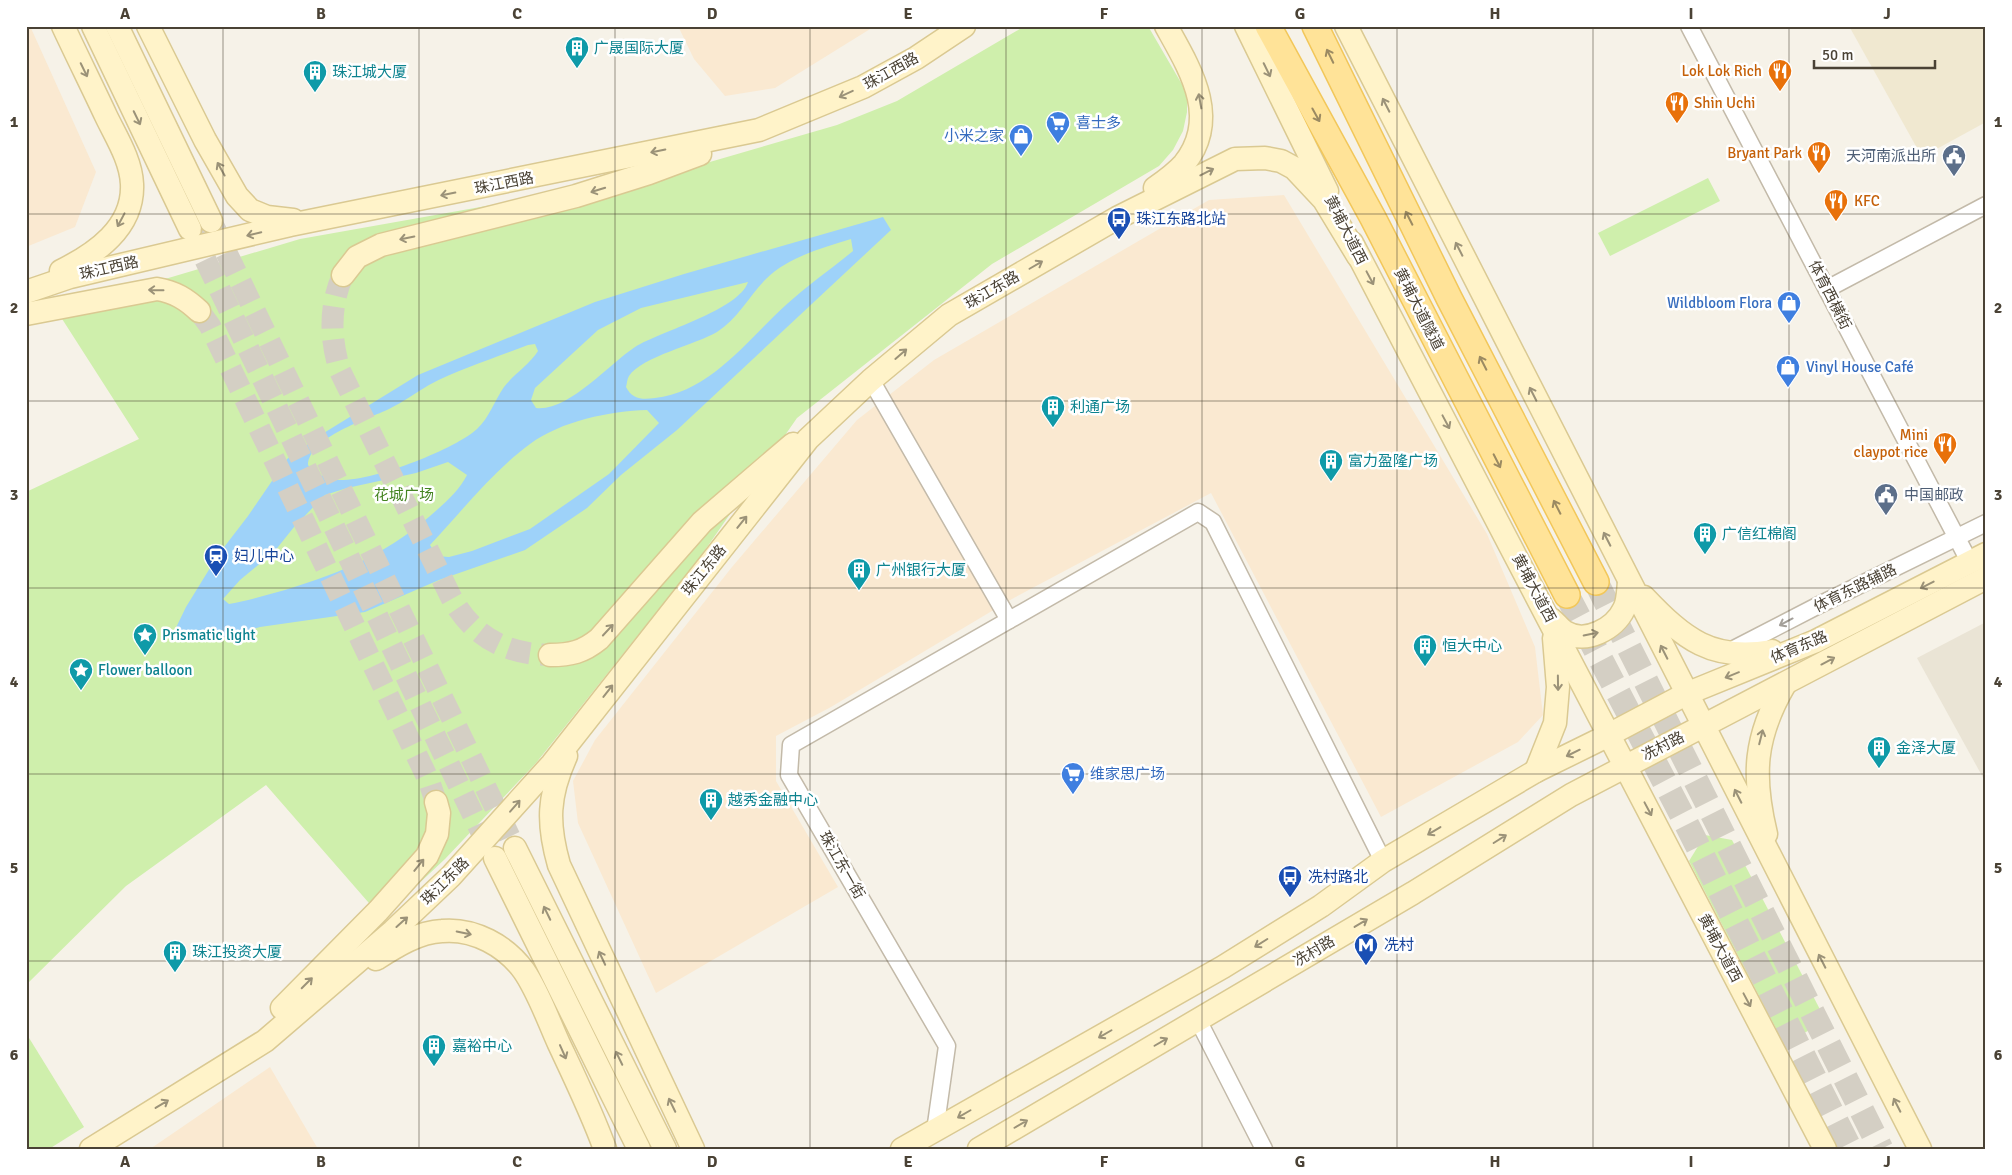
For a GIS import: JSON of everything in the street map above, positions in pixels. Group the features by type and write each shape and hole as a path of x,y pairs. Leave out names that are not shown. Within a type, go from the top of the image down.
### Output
{"main road":[{"path":"26,290 84,259 106,244 129,204 132,184 122,148 63,26"},
{"path":"93,26 190,229"},
{"path":"117,26 211,221"},
{"path":"148,26 205,140 237,196 250,210 268,217 283,220 317,220"},
{"name":"珠江西路","path":"26,290 107,268 317,220 759,130 863,87 916,58 964,26"},
{"path":"1116,218 1184,164 1194,148 1200,130 1202,112 1199,92 1192,73 1166,26"},
{"name":"黄埔大道西","path":"1246,26 1358,256 1825,1149"},
{"name":"黄埔大道隧道","path":"1268,26 1373,218 1567,595"},
{"path":"1315,26 1450,298 1596,582"},
{"path":"1346,26 1776,871 1920,1149"},
{"path":"344,275 357,257 381,244 543,205 610,186 649,173 759,130"},
{"name":"珠江东路","path":"91,1149 265,1041 393,931 451,876 523,797 579,729 808,440 871,380 949,316 1116,218 1235,160 1265,158 1281,161 1294,168 1324,200 1358,256"},
{"path":"26,314 158,289 172,292 186,300 198,311"},
{"path":"550,655 574,654 586,649 599,639 702,522 769,463 871,380"},
{"name":"体育东路","path":"1610,735 1686,694 1816,641 1980,565"},
{"name":"体育东路","path":"1702,726 1785,684 1980,565"},
{"path":"1549,618 1566,633 1576,636 1592,635 1604,630 1617,620 1625,608 1629,582"},
{"path":"1629,582 1679,631 1716,652 1725,654 1757,654 1816,641"},
{"path":"1536,771 1555,723 1558,687 1556,648 1549,618"},
{"path":"1776,871 1760,806 1756,777 1760,738 1770,709 1785,684"},
{"name":"冼村路","path":"979,1149 1405,898 1571,794 1702,726"},
{"path":"579,729 555,782 550,800 552,842 571,893 693,1147"},
{"path":"902,1149 1223,967 1321,906 1383,862 1536,771 1610,735"},
{"path":"193,1085 242,1048 418,868 427,856 437,834 439,813 436,802"},
{"path":"515,848 665,1149"},
{"path":"495,858 639,1149"},
{"path":"325,988 405,942 441,930 464,931 492,942 510,955 532,985 605,1149"},
{"path":"108,1149 129,1124"}],"street":[{"name":"体育西横街","path":"1689,26 1956,539 1980,565"},
{"path":"1827,289 1986,205"},
{"path":"871,380 1010,620 1198,512 1213,522 1383,862"},
{"name":"体育东路辅路","path":"1725,654 1840,594 1986,523"},
{"name":"珠江东一街","path":"935,1131 947,1046 790,775 791,745 1010,620"},
{"path":"1198,1020 1264,1149"}],"shaded area":[{"path":"26,26 30,26 96,172 75,227 26,247"},
{"path":"678,26 875,26 775,88 725,96 694,59"},
{"path":"1849,26 1986,26 1986,122 1922,157"},
{"path":"1284,195 1487,534 1535,647 1543,715 1518,742 1381,817 1211,493 1012,599 831,707 776,736 776,781 838,887 656,993 578,823 573,781 595,740 732,567 857,420 934,360 1209,200"},
{"path":"1986,622 1986,783 1917,658"},
{"path":"270,1067 318,1149 150,1149"}],"green space":[{"name":"花城广场","path":"1025,26 1148,26 1187,93 1187,112 1183,131 1173,150 1159,166 992,264 797,418 698,560 536,763 445,859 382,918 266,785 126,886 26,985 26,492 139,439 57,311 300,239 672,173 837,125 897,101"},
{"path":"1708,178 1720,201 1610,256 1598,233"},
{"path":"1705,835 1732,840 1826,1021 1784,1044 1689,861"},
{"path":"26,1033 84,1127 49,1149 26,1149"}],"water":[{"path":"883,217 891,230 677,430 621,475 587,508 525,550 439,580 365,612 260,627 207,642 170,640 186,607 218,555 248,516 287,459 327,431 418,375 595,302 684,274","holes":["851,239 853,251 795,297 743,348 711,375 694,386 675,394 655,398 638,398 628,391 626,387 628,379 635,369 657,357 717,332 731,321 775,271 795,259","748,282 742,292 715,311 635,347 575,395 561,403 536,408 531,400 535,388 598,330 641,308","535,344 538,351 504,387 481,425 465,438 449,447 406,465 363,478 330,479 315,472 308,465 311,455 318,446 341,430 389,409 429,385 528,345","647,410 659,423 609,474 530,529 472,551 449,557 437,556 430,545 503,466 516,455 542,436 556,429 571,423 617,412","448,462 467,475 450,498 420,524 403,537 366,559 327,576 250,600 229,604 223,599 240,580 274,552 294,527 325,495 347,488 416,473"]}],"tunnel":[{"path":"212,223 515,848"},
{"path":"191,230 492,854"},
{"path":"343,275 335,299 332,323 334,347 340,371 451,597 469,623 492,641 519,651 550,655"},
{"path":"199,311 210,326 429,781 436,802"},
{"path":"1596,582 1881,1149"},
{"path":"1567,595 1684,819 1850,1149"}],"place":[{"name":"广晟国际大厦","path":"577,69"},
{"name":"Lok Lok Rich","path":"1780,92"},
{"name":"珠江城大厦","path":"315,93"},
{"name":"Shin Uchi","path":"1677,124"},
{"name":"喜士多","path":"1058,144"},
{"name":"小米之家","path":"1021,157"},
{"name":"Bryant Park","path":"1819,174"},
{"name":"天河南派出所","path":"1954,177"},
{"name":"KFC","path":"1836,222"},
{"name":"珠江东路北站","path":"1119,240"},
{"name":"Wildbloom Flora","path":"1789,324"},
{"name":"Vinyl House Café","path":"1788,388"},
{"name":"利通广场","path":"1053,428"},
{"name":"Mini claypot rice","path":"1945,465"},
{"name":"富力盈隆广场","path":"1331,482"},
{"name":"中国邮政","path":"1886,516"},
{"name":"广信红棉阁","path":"1705,555"},
{"name":"妇儿中心","path":"216,577"},
{"name":"广州银行大厦","path":"859,591"},
{"name":"Prismatic light","path":"145,656"},
{"name":"恒大中心","path":"1425,667"},
{"name":"Flower balloon","path":"81,691"},
{"name":"金泽大厦","path":"1879,769"},
{"name":"维家思广场","path":"1073,795"},
{"name":"越秀金融中心","path":"711,821"},
{"name":"冼村路北","path":"1290,898"},
{"name":"冼村","path":"1366,966"},
{"name":"珠江投资大厦","path":"175,973"},
{"name":"嘉裕中心","path":"434,1067"}]}
